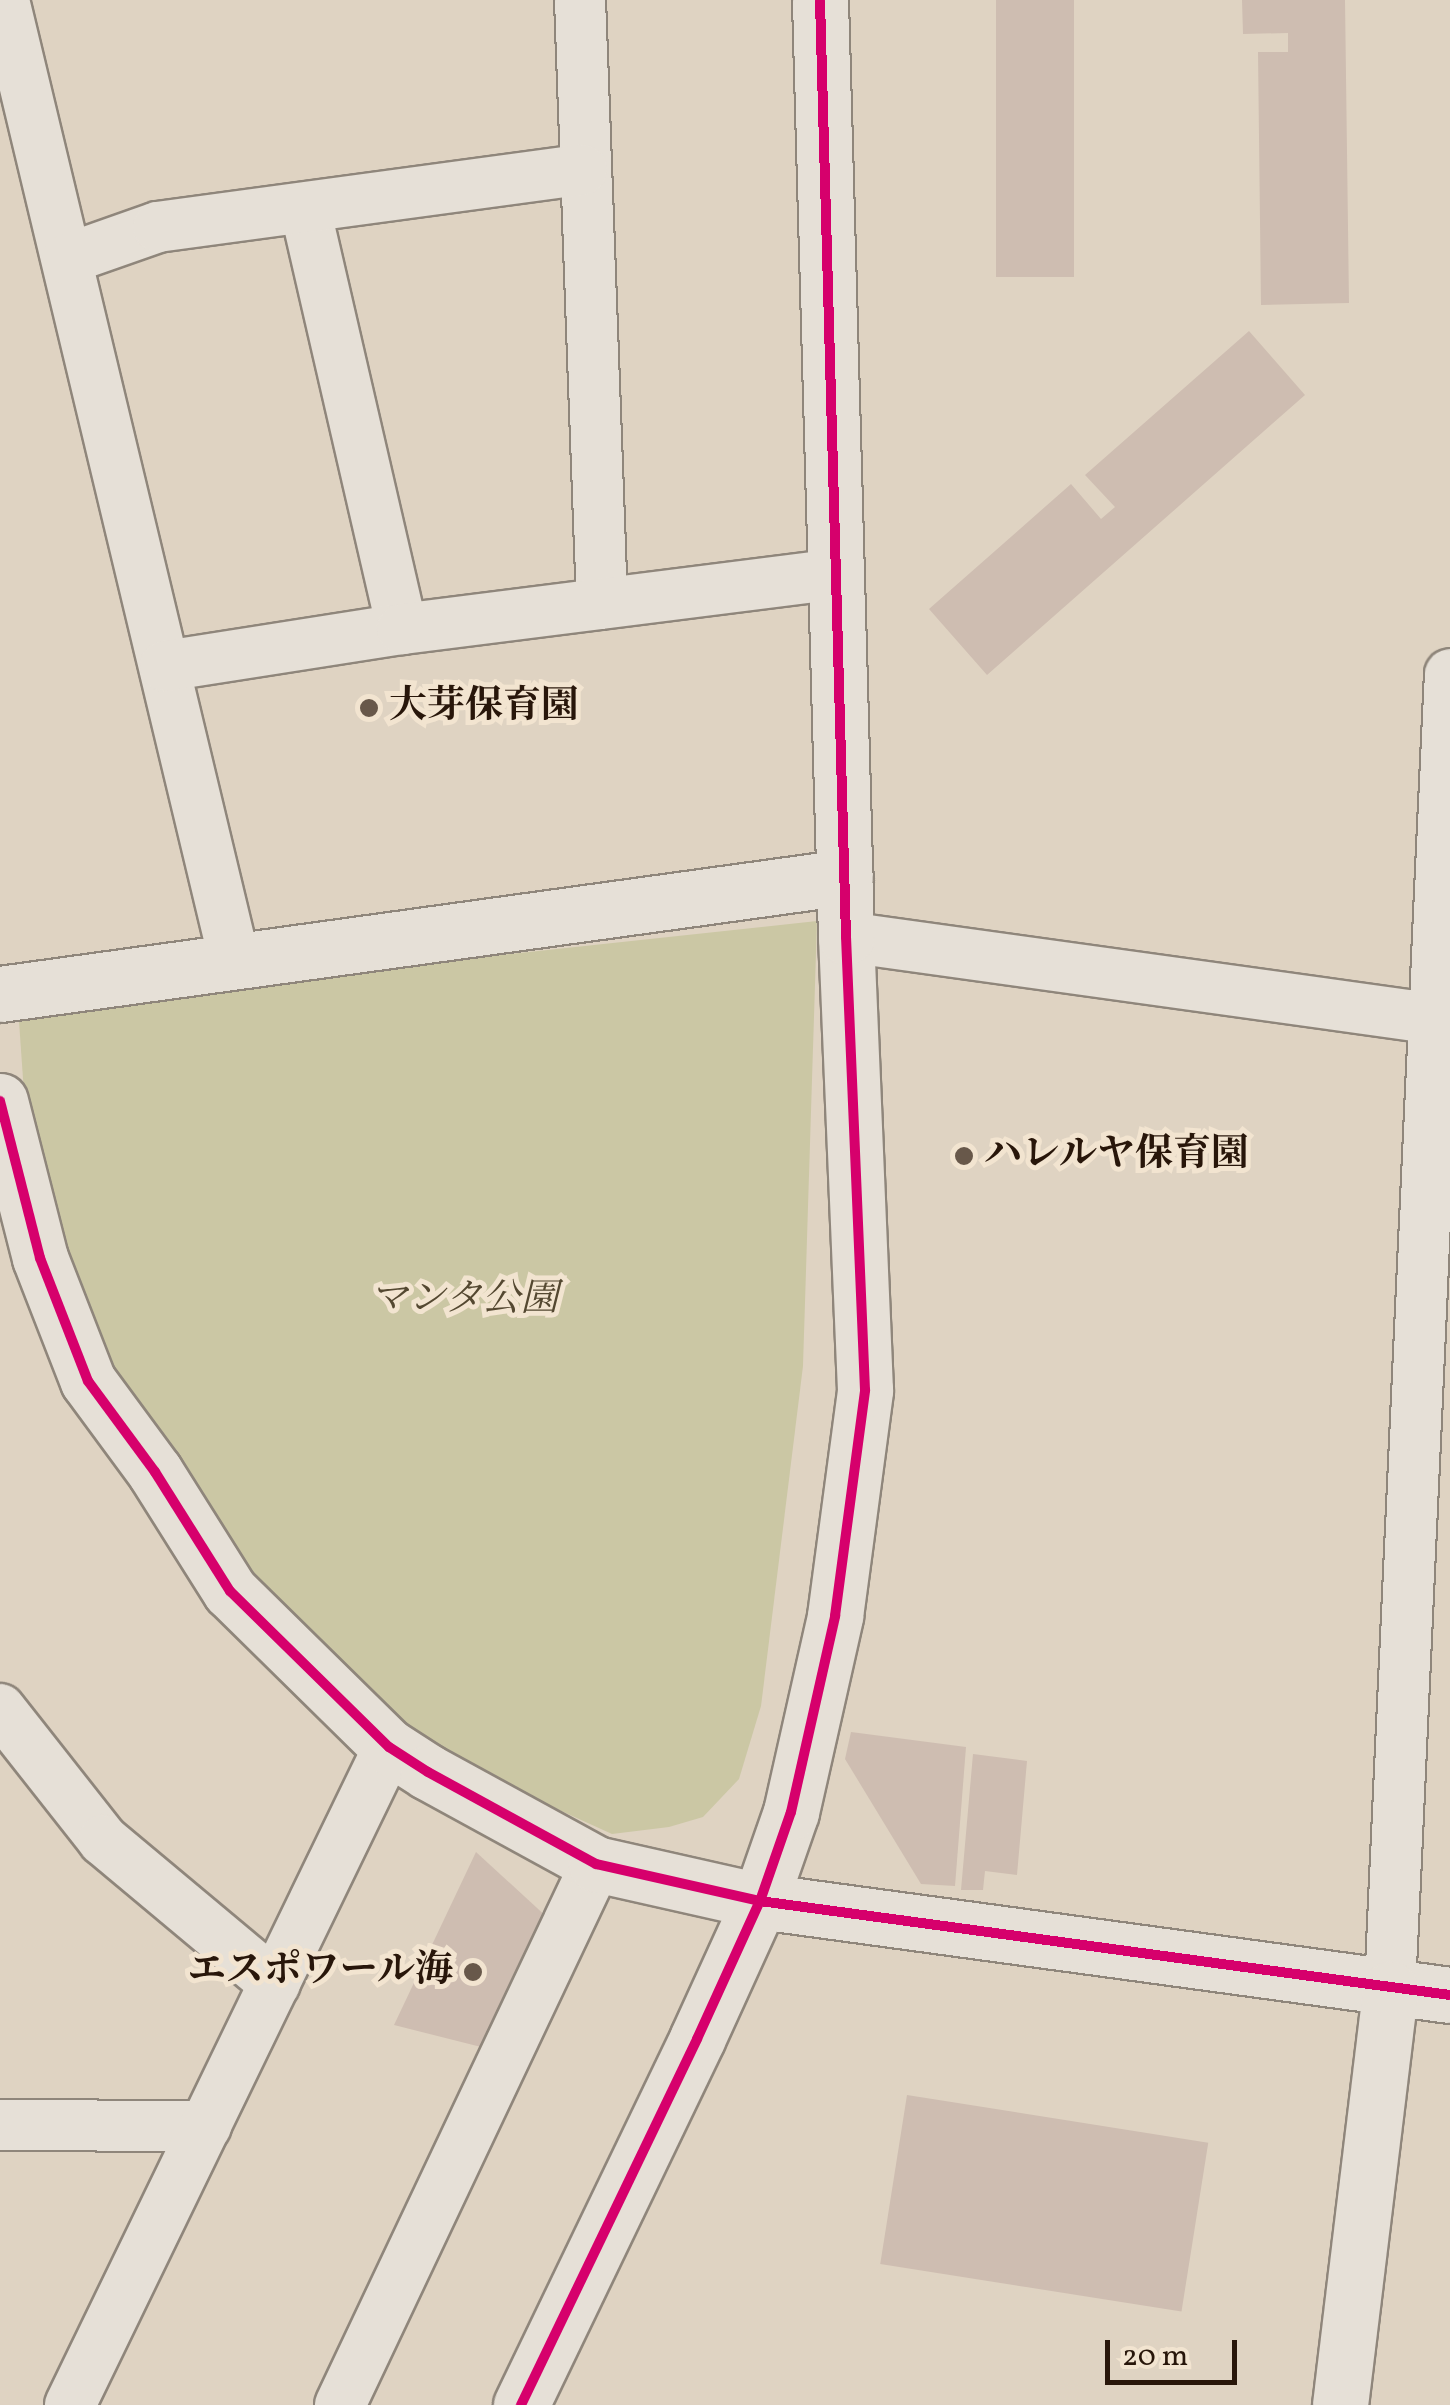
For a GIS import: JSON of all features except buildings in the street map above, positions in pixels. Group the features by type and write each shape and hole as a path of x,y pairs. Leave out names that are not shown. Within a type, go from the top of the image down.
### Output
{"street":[{"path":"4,0 236,963"},
{"path":"580,0 582,170 602,604"},
{"path":"521,2405 760,1902 790,1812 835,1616 865,1390 846,937 820,0"},
{"path":"66,259 158,227 582,170"},
{"path":"305,208 402,628"},
{"path":"165,666 402,628 838,574"},
{"path":"1340,2405 1390,1989 1443,1018 1450,674"},
{"path":"0,994 845,878"},
{"path":"846,937 1443,1018"},
{"path":"0,1101 40,1258 88,1380 154,1472 230,1591 389,1747 596,1864 760,1902 1450,1995"},
{"path":"0,1709 103,1840 274,1984"},
{"path":"70,2405 389,1747"},
{"path":"340,2405 596,1864"},
{"path":"0,2125 206,2126"}],"green space":[{"name":"マンタ公園","path":"817,921 803,1366 761,1706 739,1779 703,1817 669,1827 612,1834 467,1768 395,1723 245,1583 98,1370 25,1107 18,1007"}],"cycle path":[{"path":"521,2405 760,1901 791,1812 835,1616 865,1390 846,937 820,0"},
{"path":"0,1101 40,1258 88,1381 155,1472 230,1591 389,1747 428,1772 596,1864 760,1901 1450,1995"}],"place":[{"name":"大芽保育園","path":"369,708"},
{"name":"ハレルヤ保育園","path":"964,1156"},
{"name":"エスポワール海","path":"473,1972"}]}
